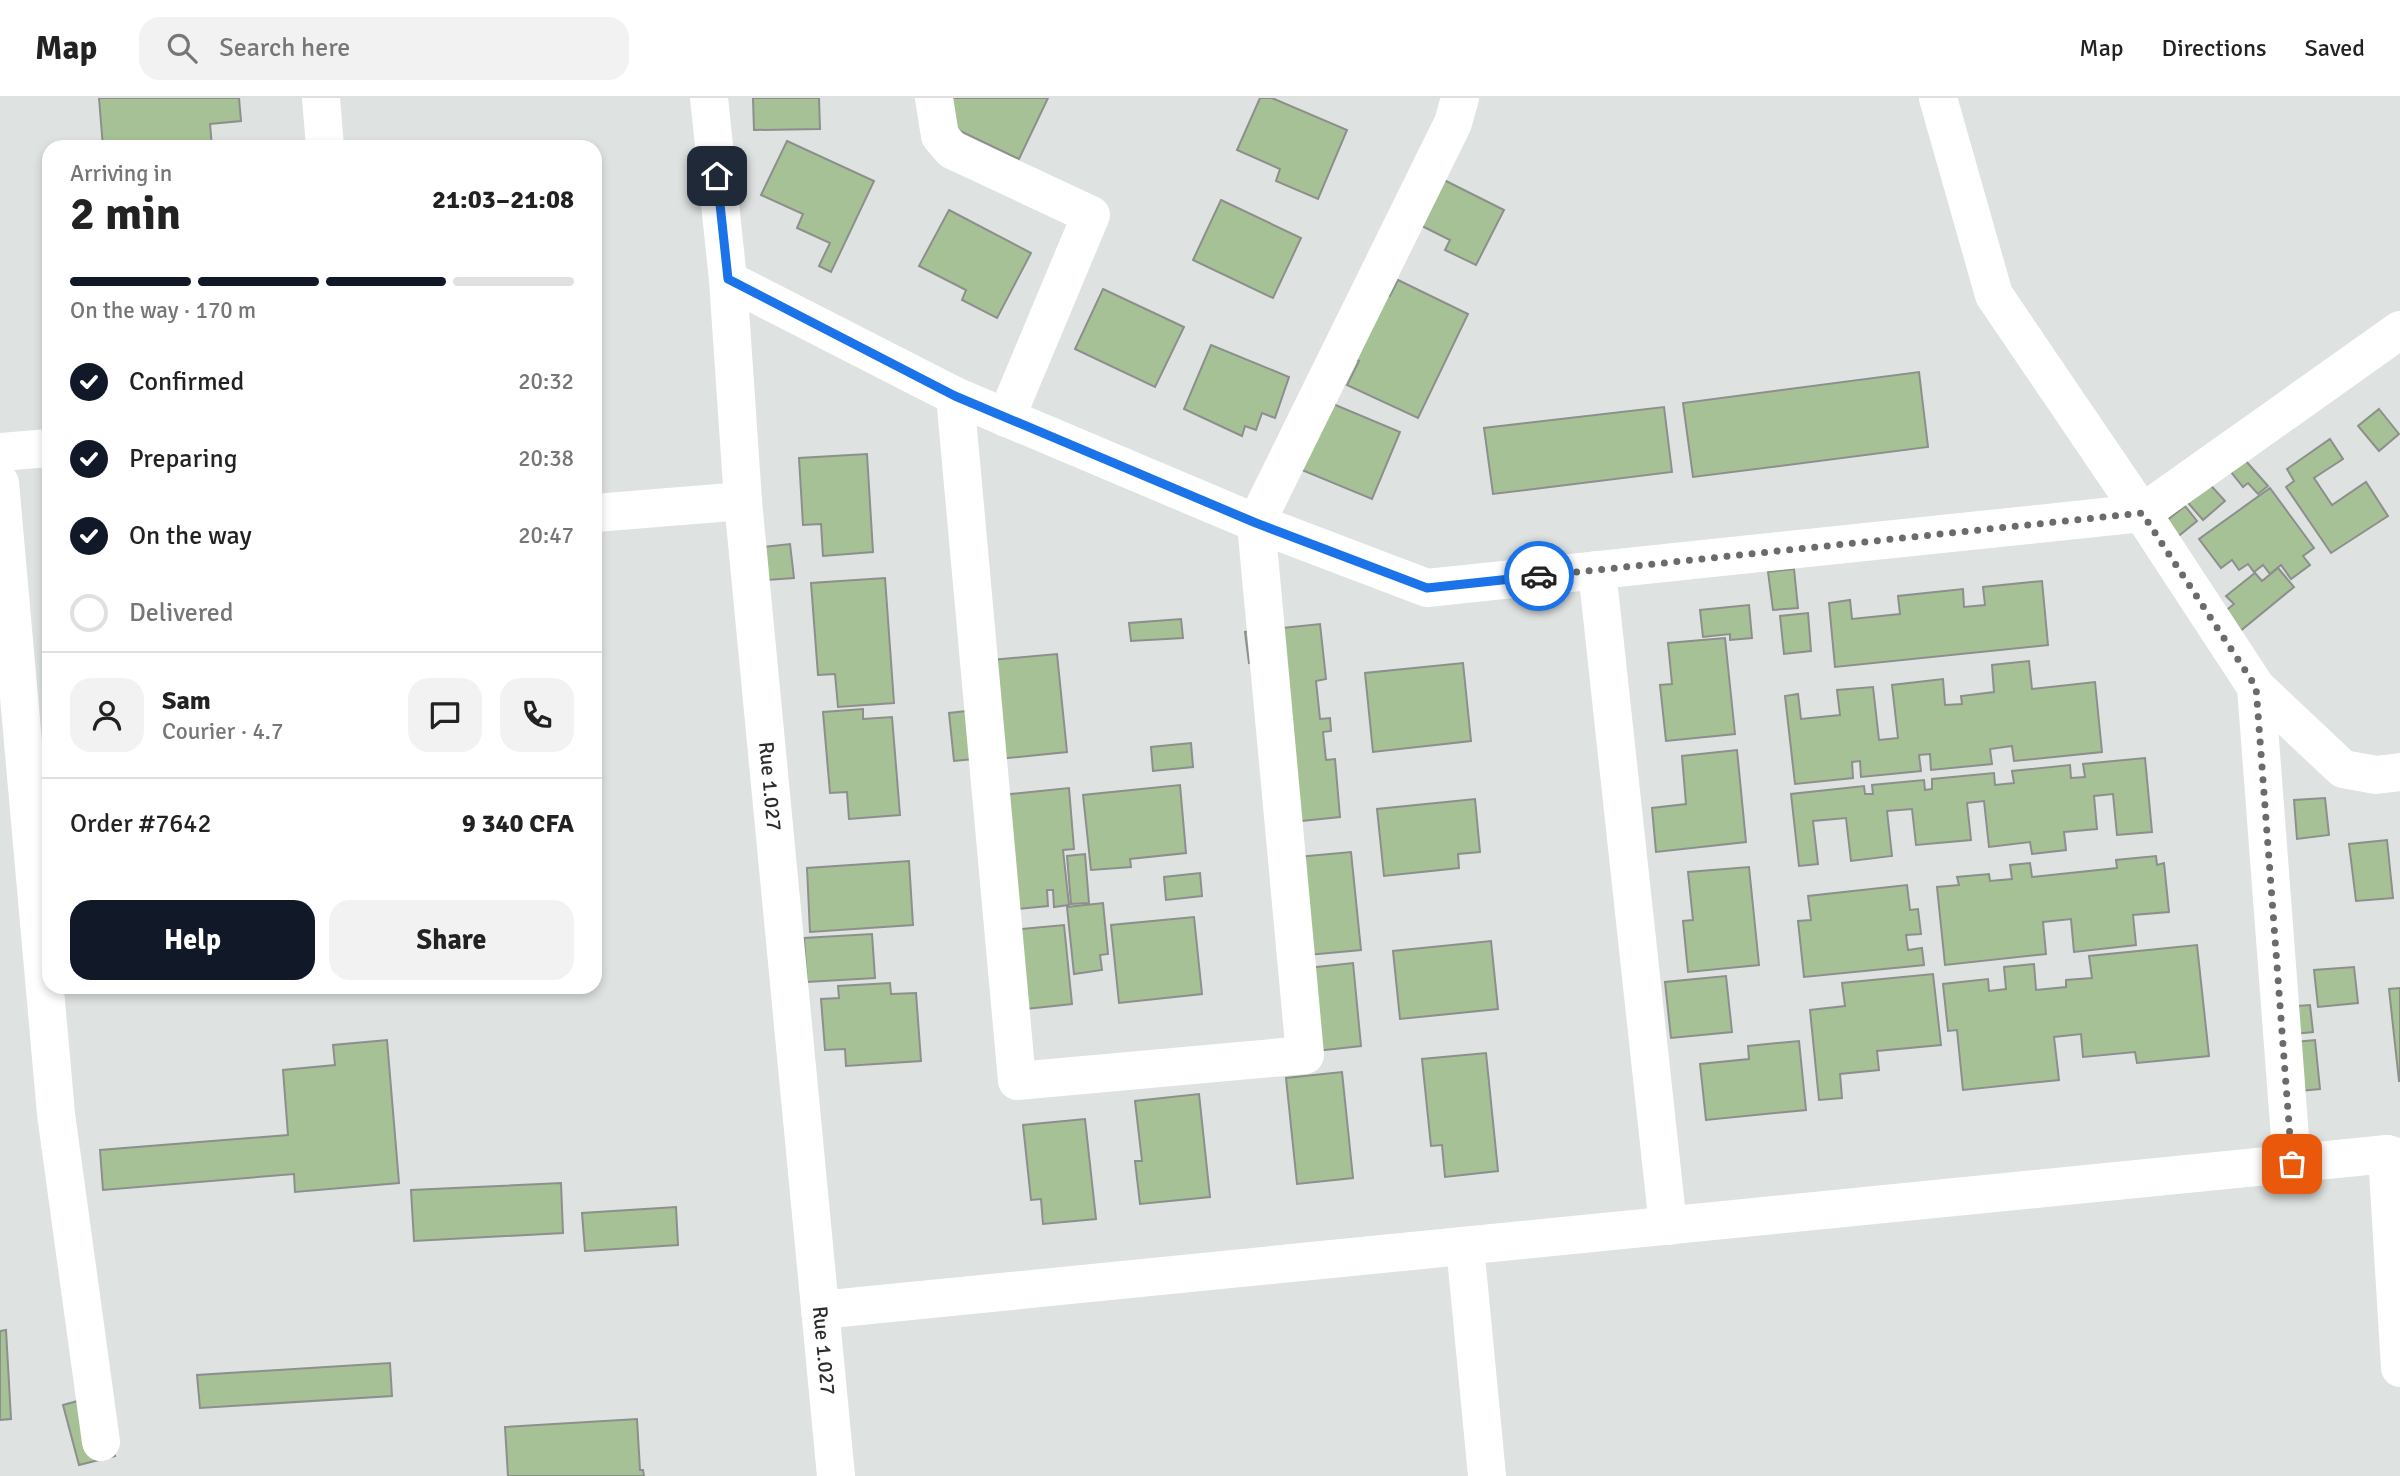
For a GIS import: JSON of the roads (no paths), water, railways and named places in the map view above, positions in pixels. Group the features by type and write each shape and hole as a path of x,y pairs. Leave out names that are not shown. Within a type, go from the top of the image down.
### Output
{"street":[{"path":"321,98 325,140"},
{"name":"Rue 1.027","path":"709,98 728,279 743,501 836,1476"},
{"path":"933,98 940,136 952,150 1091,215 1006,418"},
{"path":"955,396 1017,1081 1305,1055 1256,523 1453,123 1460,98"},
{"path":"1938,98 1994,295 2256,687 2343,769 2376,775 2400,772"},
{"path":"728,279 955,396 1256,523 1427,588 2142,513 2400,330"},
{"path":"0,452 42,449"},
{"path":"0,483 13,791 100,1442"},
{"path":"602,512 743,501"},
{"path":"1597,570 1668,1226"},
{"path":"2256,687 2292,1164"},
{"path":"820,1310 2394,1156 2400,1368"},
{"path":"1465,1246 1487,1476"}]}
